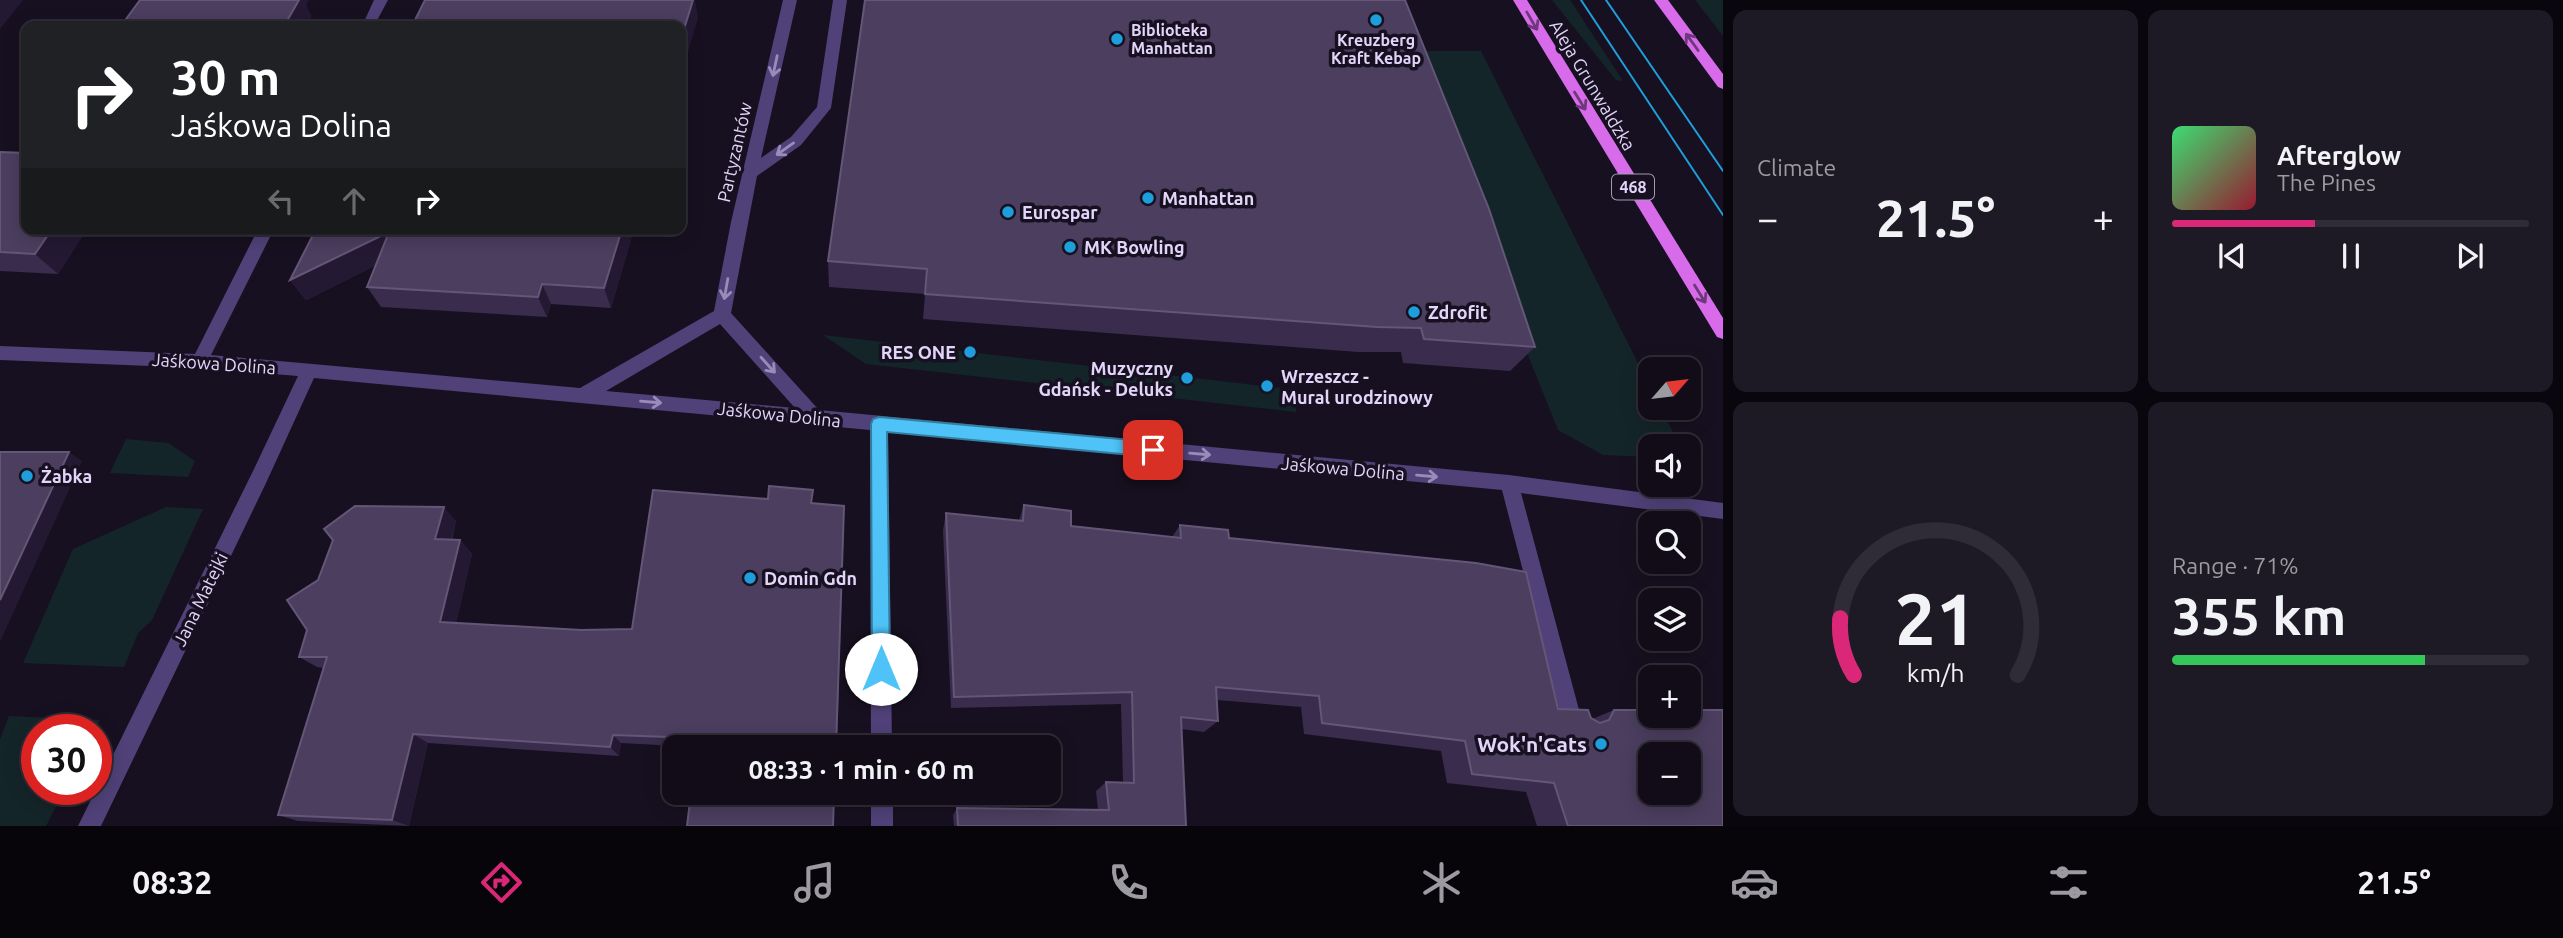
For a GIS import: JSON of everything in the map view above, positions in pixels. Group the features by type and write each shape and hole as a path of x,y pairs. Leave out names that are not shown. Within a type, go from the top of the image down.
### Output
{"main road":[{"name":"Aleja Grunwaldzka","path":"1520,0 1723,332"},
{"path":"1661,0 1723,84"}],"street":[{"path":"370,21 381,0"},
{"name":"Partyzantów","path":"722,315 739,222 790,0"},
{"path":"752,172 796,141 824,108 840,0"},
{"path":"200,361 263,235"},
{"path":"583,395 722,315 815,418"},
{"name":"Jaśkowa Dolina","path":"0,353 200,361 583,395 1509,483 1723,511"},
{"name":"Jana Matejki","path":"89,826 260,477 309,370"},
{"path":"879,424 881,735"},
{"path":"1509,483 1572,721"},
{"path":"882,805 882,826"}],"shaded area":[{"path":"1552,0 1570,0 1623,81 1616,80"},
{"path":"1695,0 1723,0 1723,36"},
{"path":"1406,51 1481,51 1638,363 1638,420 1667,420 1674,434 1638,434 1638,456 1603,455 1558,430"},
{"path":"823,335 1297,390 1296,412 866,364"},
{"path":"126,439 168,443 195,461 188,477 110,473"},
{"path":"166,507 203,509 152,620 138,633 124,667 23,663 73,549"},
{"path":"9,716 21,717 21,805 57,805 46,826 0,826 0,739"}],"building":[{"path":"140,0 299,0 287,21 125,21"},
{"path":"425,0 693,0 686,23 414,21"},
{"name":"Manhattan","path":"865,0 1405,0 1489,209 1535,347 1424,339 1421,328 925,294 927,269 828,261"},
{"path":"0,152 21,153 21,235 48,235 35,254 0,252"},
{"path":"313,235 383,235 290,280"},
{"path":"388,235 620,235 604,288 542,284 538,297 367,287"},
{"path":"0,452 69,452 0,600"},
{"path":"769,486 813,490 811,503 844,506 836,735 613,735 610,747 413,734 392,820 278,815 327,657 299,657 307,630 287,600 318,580 333,540 324,529 355,506 444,507 435,539 460,540 440,622 581,630 632,629 653,490 768,499"},
{"path":"1024,505 1071,511 1071,526 1181,538 1180,525 1228,530 1229,538 1476,563 1526,572 1558,709 1588,710 1591,718 1600,723 1609,720 1614,710 1638,710 1638,728 1701,728 1701,710 1723,710 1723,826 1568,826 1554,783 1472,774 1465,741 1322,723 1319,696 1216,687 1218,721 1181,717 1186,826 958,826 957,808 1109,810 1106,782 1134,783 1132,692 954,697 946,513 1023,521"},
{"path":"690,805 834,805 833,826 687,826"}],"tram line":[{"path":"1581,0 1723,215"},
{"path":"1606,0 1723,171"}],"place":[{"name":"Kreuzberg Kraft Kebap","path":"1376,20"},
{"name":"Biblioteka Manhattan","path":"1117,39"},
{"name":"Manhattan","path":"1148,198"},
{"name":"Eurospar","path":"1008,212"},
{"name":"MK Bowling","path":"1070,247"},
{"name":"Zdrofit","path":"1414,312"},
{"name":"RES ONE","path":"970,352"},
{"name":"Muzyczny Gdańsk - Deluks","path":"1187,378"},
{"name":"Wrzeszcz - Mural urodzinowy","path":"1267,386"},
{"name":"Żabka","path":"27,476"},
{"name":"Domin Gdn","path":"750,578"},
{"name":"Wok'n'Cats","path":"1601,744"}],"route":[{"path":"881,669 879,424 1153,450"}]}
